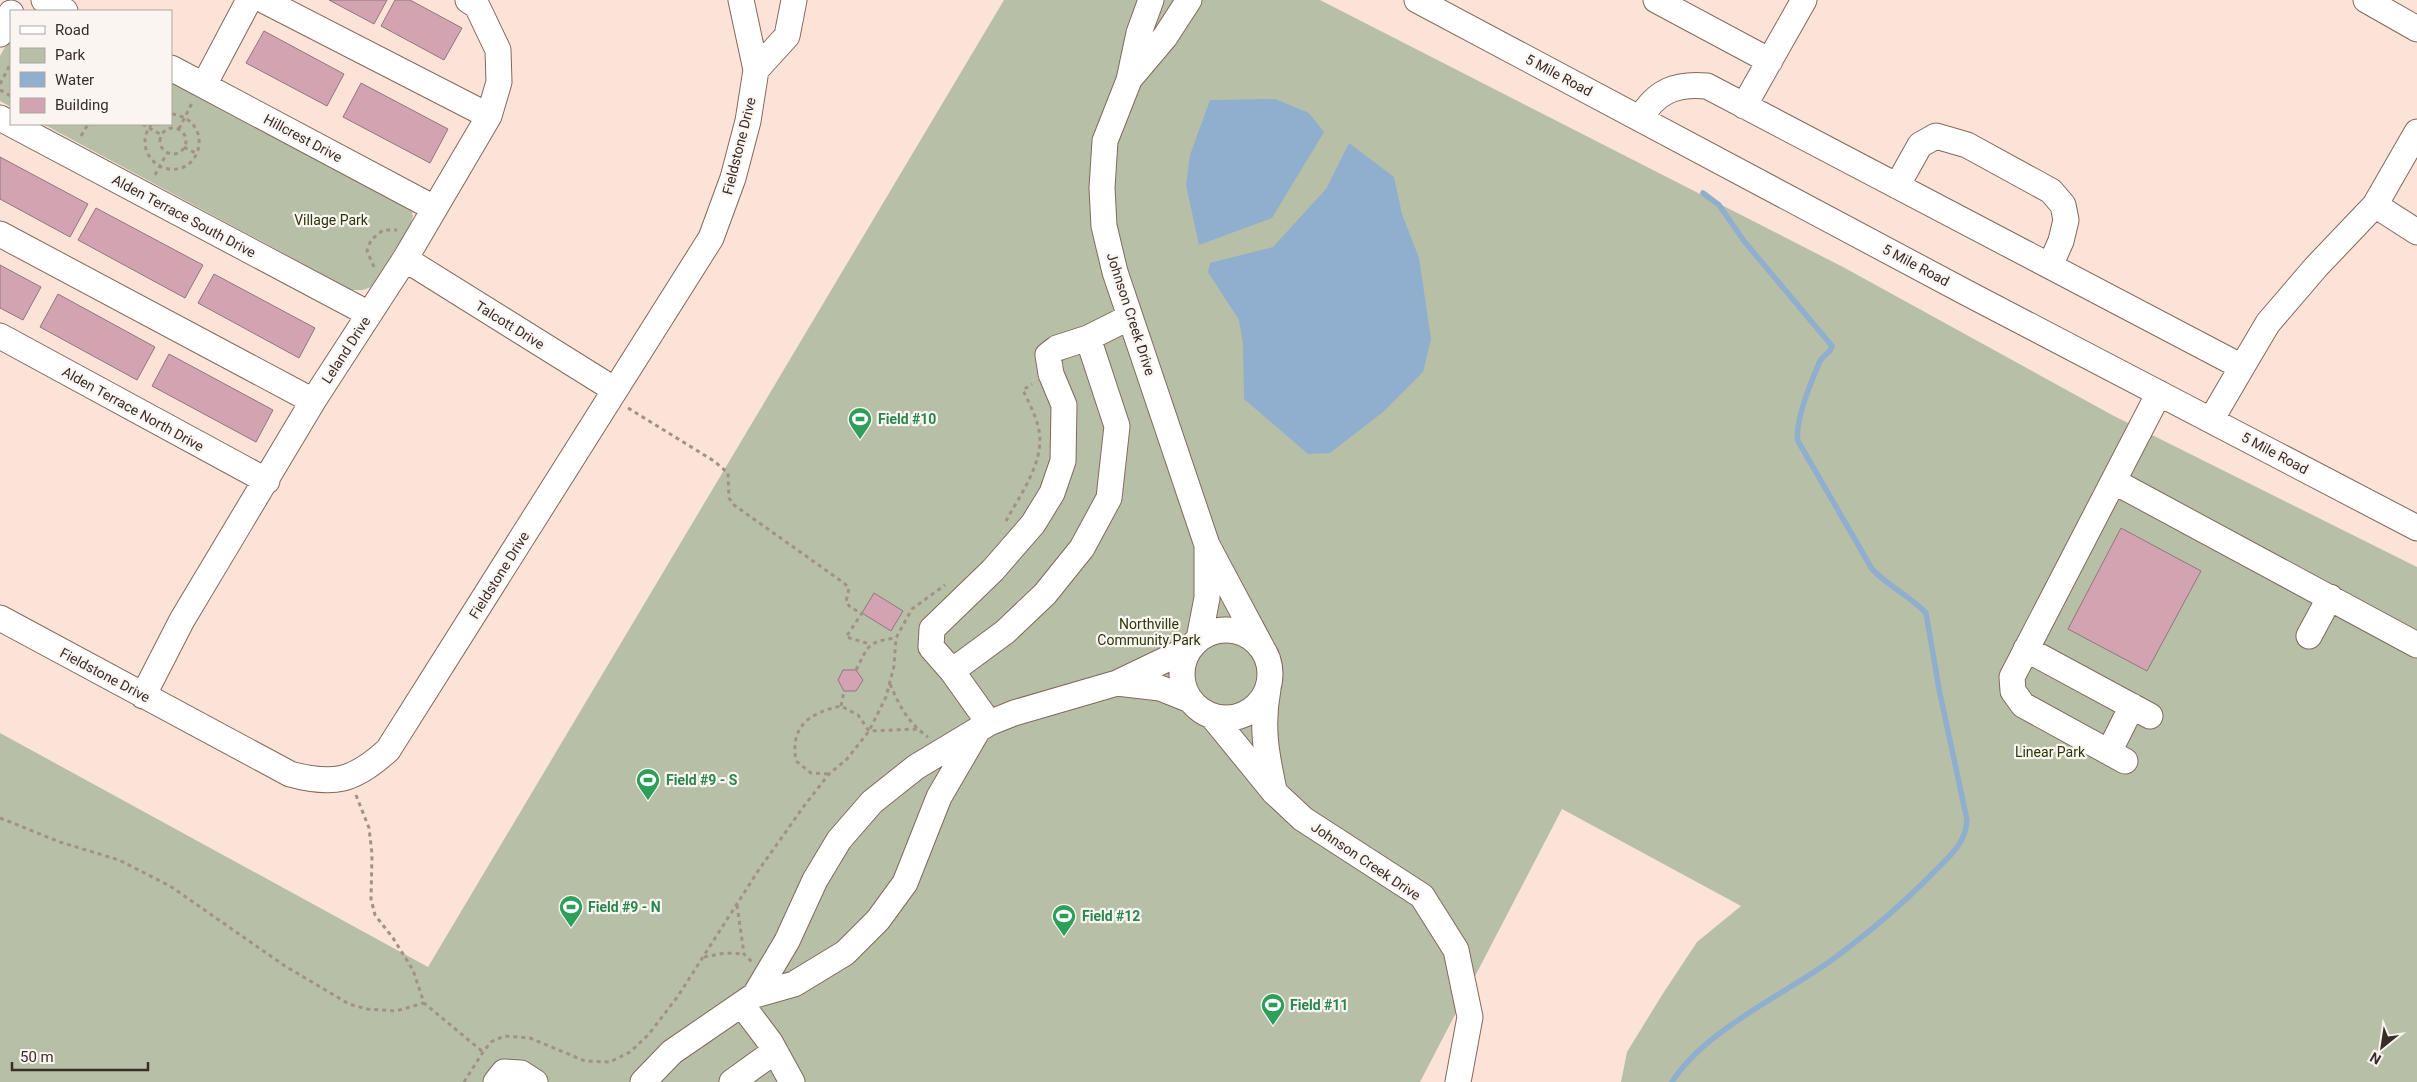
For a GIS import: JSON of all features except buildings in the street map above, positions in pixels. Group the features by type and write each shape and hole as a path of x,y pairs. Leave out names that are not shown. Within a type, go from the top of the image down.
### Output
{"street":[{"path":"44,0 63,10"},
{"path":"198,94 249,0"},
{"path":"263,0 489,116"},
{"name":"Leland Drive","path":"143,696 182,620 314,401 405,259 489,116 499,82 498,50 477,6 468,0"},
{"name":"Fieldstone Drive","path":"0,618 290,774 309,779 333,781 351,776 374,763 388,750 710,238 734,178 748,121 756,70 741,0"},
{"path":"756,70 787,36 794,0"},
{"name":"Johnson Creek Drive","path":"1151,0 1139,33 1128,80 1105,141 1102,188 1104,226 1115,272 1208,545 1262,648"},
{"name":"Johnson Creek Drive","path":"1128,80 1165,37 1189,0"},
{"name":"5 Mile Road","path":"1417,0 2417,528"},
{"path":"1656,0 1770,61"},
{"path":"1744,106 1804,0"},
{"path":"2366,0 2417,29"},
{"name":"Hillcrest Drive","path":"172,69 198,94 434,208"},
{"path":"1640,118 1649,103 1664,92 1689,84 1707,86 2242,367"},
{"name":"Alden Terrace South Drive","path":"13,125 369,314"},
{"path":"2211,420 2268,323 2316,267 2375,205 2417,132"},
{"path":"1897,186 1920,145 1936,136 1967,145 2051,191 2062,205 2066,220 2061,240 2050,266"},
{"path":"2375,205 2417,232"},
{"path":"0,234 314,401"},
{"name":"Talcott Drive","path":"405,259 613,393"},
{"path":"984,725 952,671 931,647 932,629 993,570 1033,524 1052,494 1064,461 1064,405 1051,374 1048,355 1057,348 1088,338 1130,317"},
{"name":"Alden Terrace North Drive","path":"0,336 266,481"},
{"path":"952,671 1005,632 1045,594 1082,548 1109,498 1117,426 1088,338"},
{"path":"2026,648 2141,711 2117,757 2023,705 2013,691 2012,676 2026,648 2115,482 2160,393"},
{"path":"2115,482 2417,645"},
{"name":"Johnson Creek Drive","path":"1194,644 1207,598 1208,545"},
{"path":"2309,636 2330,597"},
{"path":"748,1000 787,941 815,880 839,840 872,802 916,767 984,725 1014,713 1117,683 1194,644 1211,632 1225,630 1239,632 1252,638 1262,648 1268,661 1270,675 1263,714 1264,749 1274,792"},
{"path":"1190,700 1184,688 1182,674 1184,661 1194,644"},
{"path":"1117,683 1160,688 1190,700 1212,716 1225,718 1239,716 1251,710 1261,701 1268,689"},
{"name":"Johnson Creek Drive","path":"1212,716 1274,792 1303,818 1422,896 1456,950 1470,1017 1458,1082"},
{"path":"643,1082 672,1052 748,1000 794,984 845,953 878,920 905,883 939,797 984,725"},
{"path":"748,1000 792,1082"},
{"path":"732,1082 774,1051"},
{"path":"496,1082 504,1072 520,1073 535,1082"}],"path":[{"path":"0,84 10,65"},
{"path":"6,73 10,75"},
{"path":"179,129 198,94"},
{"path":"151,125 145,145 148,154 160,166 171,169 180,168 188,164 197,154 200,142 199,134 195,126 185,118 172,114"},
{"path":"81,136 87,125"},
{"path":"144,125 160,134"},
{"path":"167,128 179,129 185,136 184,147 177,154 167,153 159,143 160,134 167,128"},
{"path":"184,147 197,154"},
{"path":"155,175 167,153"},
{"path":"378,270 368,259 367,251 371,240 382,230 397,230"},
{"path":"1005,522 1027,481 1040,450 1038,426 1023,390 1051,374"},
{"path":"613,393 714,461 728,473 729,498 734,505 844,583 849,588 846,602 851,608 862,614 846,637 870,644"},
{"path":"466,1081 491,1042 504,1036 517,1035 530,1038 585,1061 610,1062 630,1052 649,1034 678,996 758,872 829,774 847,758 869,731 886,697 894,666 896,638 912,609 952,579"},
{"path":"856,670 870,644 879,640 896,638"},
{"path":"889,683 902,712 917,730 935,742 942,751"},
{"path":"841,706 844,691"},
{"path":"829,774 811,773 796,761 793,746 797,734 807,719 824,710 841,706 858,715 869,731"},
{"path":"869,731 917,730"},
{"path":"351,776 358,804 369,828 372,854 371,899 375,915 393,938 413,970 424,1003 483,1052"},
{"path":"0,818 60,842 119,860 170,886 285,966 349,1004 367,1009 396,1011 424,1003"},
{"path":"703,958 725,953 744,954"}],"green space":[{"name":"Northville Community Park","path":"1004,0 1320,0 1843,267 2114,416 2417,567 2417,1082 1621,1082 1627,1052 1697,942 1741,906 1562,809 1420,1082 0,1082 0,733 428,967"},
{"path":"10,38 10,106 0,101 0,56"},
{"name":"Village Park","path":"172,77 410,206 413,216 410,226 371,287 363,290 352,290 45,125 172,125"}],"water":[{"path":"1275,99 1309,113 1324,132 1272,218 1199,245 1186,185 1190,155 1210,100"},
{"path":"1349,143 1394,177 1402,214 1419,258 1431,339 1423,372 1383,412 1330,453 1308,454 1244,399 1243,344 1239,320 1208,272 1210,263 1273,247 1326,189"}],"waterway":[{"path":"1672,1082 1686,1064 1723,1031 1829,962 1896,909 1956,849 1964,836 1967,820 1939,689 1926,613 1872,569 1798,441 1797,433 1801,412 1808,390 1820,361 1832,346 1744,241 1719,205 1703,193"}],"place":[{"name":"Field #10","path":"860,440"},
{"name":"Field #9 - S","path":"648,801"},
{"name":"Field #9 - N","path":"571,928"},
{"name":"Field #12","path":"1064,937"},
{"name":"Field #11","path":"1273,1026"}],"park label":[{"name":"Linear Park","path":"2050,752"}]}
